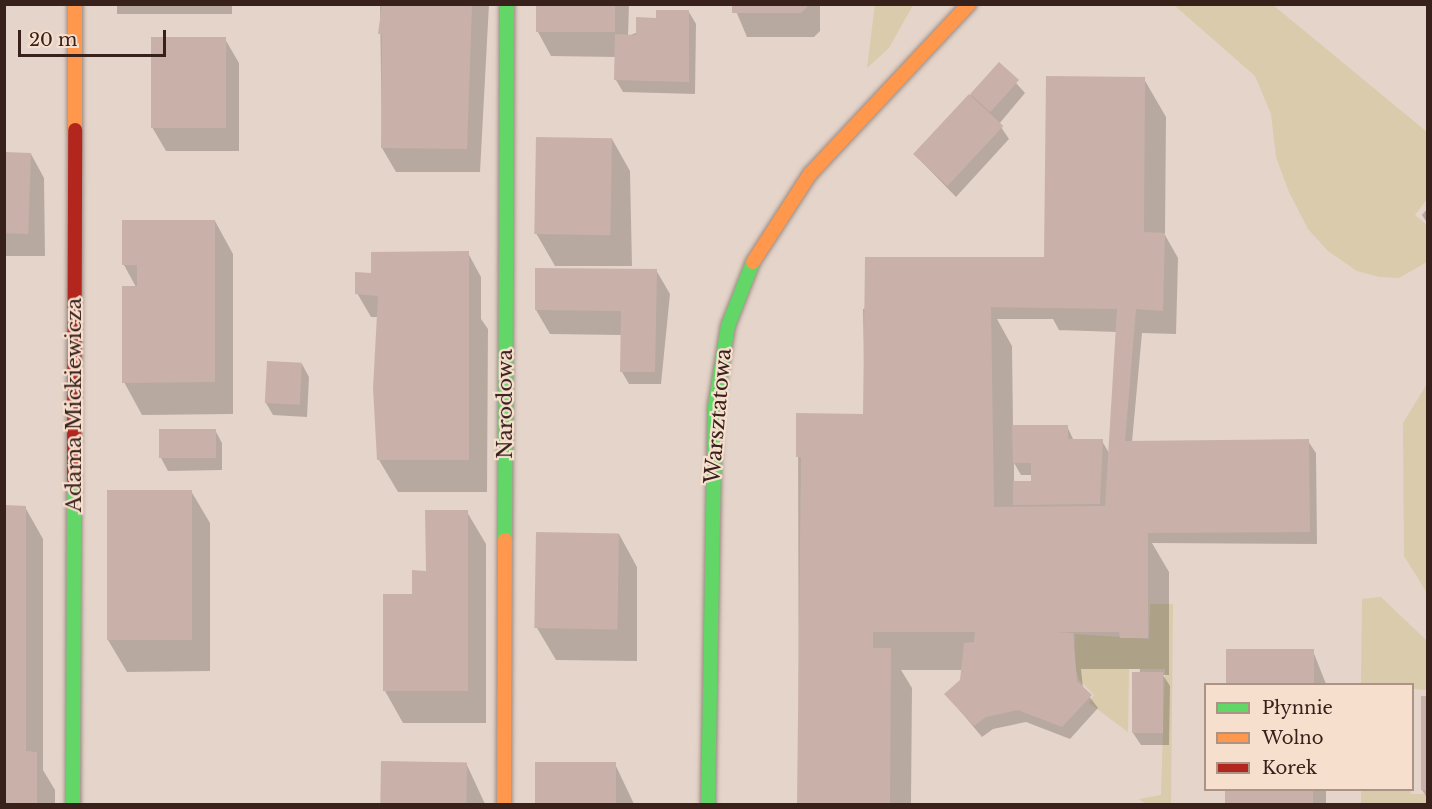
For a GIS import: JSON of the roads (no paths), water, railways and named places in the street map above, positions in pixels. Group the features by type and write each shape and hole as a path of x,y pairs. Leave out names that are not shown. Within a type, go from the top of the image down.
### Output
{"street":[{"name":"Adama Mickiewicza","path":"73,804 75,4"},
{"name":"Narodowa","path":"504,804 507,4"},
{"name":"Warsztatowa","path":"708,804 709,531 715,406 728,326 764,240 810,174 969,4"}]}
